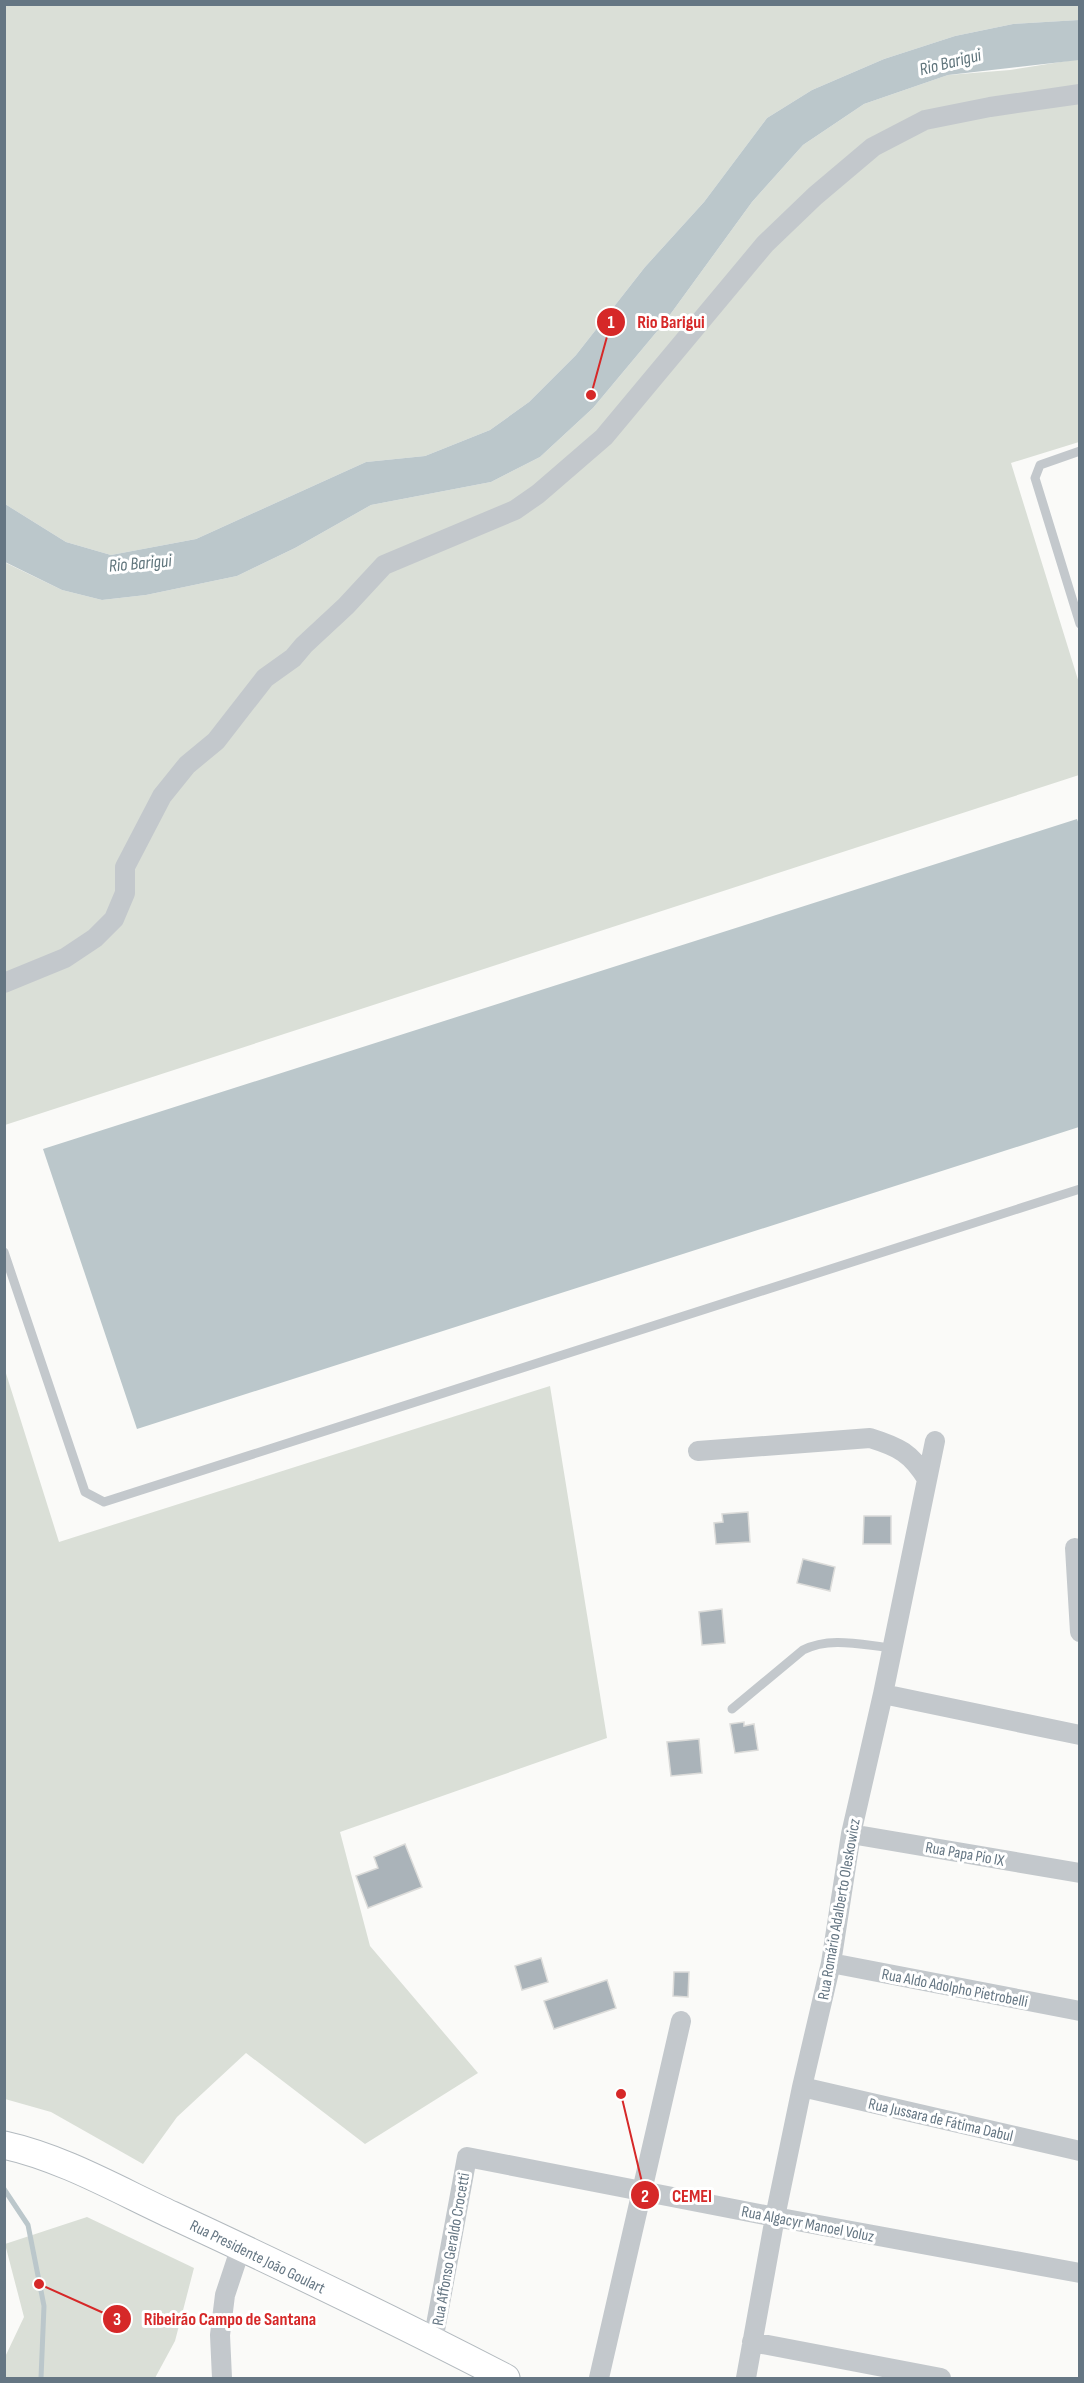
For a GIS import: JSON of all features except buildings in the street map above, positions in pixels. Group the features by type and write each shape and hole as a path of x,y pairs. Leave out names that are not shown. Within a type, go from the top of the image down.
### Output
{"main road":[{"name":"Rua Presidente João Goulart","path":"4,2145 49,2158 241,2247 433,2340 506,2379"}],"street":[{"path":"4,982 65,958 95,938 114,919 125,893 125,867 162,796 187,765 216,741 266,678 293,658 384,565 515,510 538,494 604,437 765,244 814,196 873,147 925,120 990,107 1080,94"},
{"path":"698,1451 870,1438 890,1444 915,1460 927,1479"},
{"name":"Rua Romário Adalberto Oleskowicz","path":"746,2379 775,2217 831,1963 851,1834 883,1694 935,1441"},
{"path":"1075,1548 1080,1632"},
{"path":"883,1694 1080,1735"},
{"name":"Rua Papa Pio IX","path":"851,1834 1080,1873"},
{"name":"Rua Aldo Adolpho Pietrobelli","path":"831,1963 1080,2012"},
{"path":"599,2379 681,2021"},
{"name":"Rua Jussara de Fátima Dabul","path":"802,2087 1080,2151"},
{"name":"Rua Algacyr Manoel Voluz","path":"467,2157 1080,2273"},
{"name":"Rua Affonso Geraldo Crocetti","path":"433,2340 467,2157"},
{"path":"222,2379 220,2335 225,2295 241,2247"},
{"path":"752,2342 881,2373 941,2379"}],"lane":[{"path":"1080,451 1040,465 1035,478 1080,624"},
{"path":"4,1252 86,1492 104,1502 1080,1189"},
{"path":"732,1709 803,1650 813,1645 834,1641 892,1648"}],"shaded area":[{"path":"1079,4 1080,20 1013,24 955,36 884,59 812,90 767,118 704,202 645,267 576,355 529,402 490,430 425,456 366,462 196,539 111,555 66,542 5,504 4,5"},
{"path":"1079,60 1079,442 1011,463 1079,683 1079,775 5,1125 4,562 62,590 102,600 146,595 237,576 295,548 371,505 491,482 540,457 593,408 664,323 752,202 803,145 864,104 948,75 1010,70"},
{"path":"4,1367 59,1542 550,1386 607,1738 340,1832 370,1946 478,2073 365,2144 246,2053 177,2117 143,2164 51,2112 5,2099"},
{"path":"87,2217 194,2268 175,2341 155,2378 5,2378 5,2357 24,2317 5,2244"}],"water":[{"path":"1079,20 1079,60 948,75 864,104 803,145 752,202 664,323 593,408 540,457 491,482 371,505 295,548 237,576 146,595 102,600 62,590 5,562 5,504 66,542 111,555 196,539 366,462 425,456 490,430 529,402 576,355 645,267 704,202 767,118 812,90 884,59 955,36 1013,24"},
{"path":"1077,819 1080,827 1079,1127 137,1429 43,1149"}],"waterway":[{"path":"4,2189 28,2225 44,2306 41,2378"}],"place":[{"name":"Rio Barigui","path":"591,395"},
{"name":"CEMEI","path":"621,2094"},
{"name":"Ribeirão Campo de Santana","path":"39,2284"}]}
